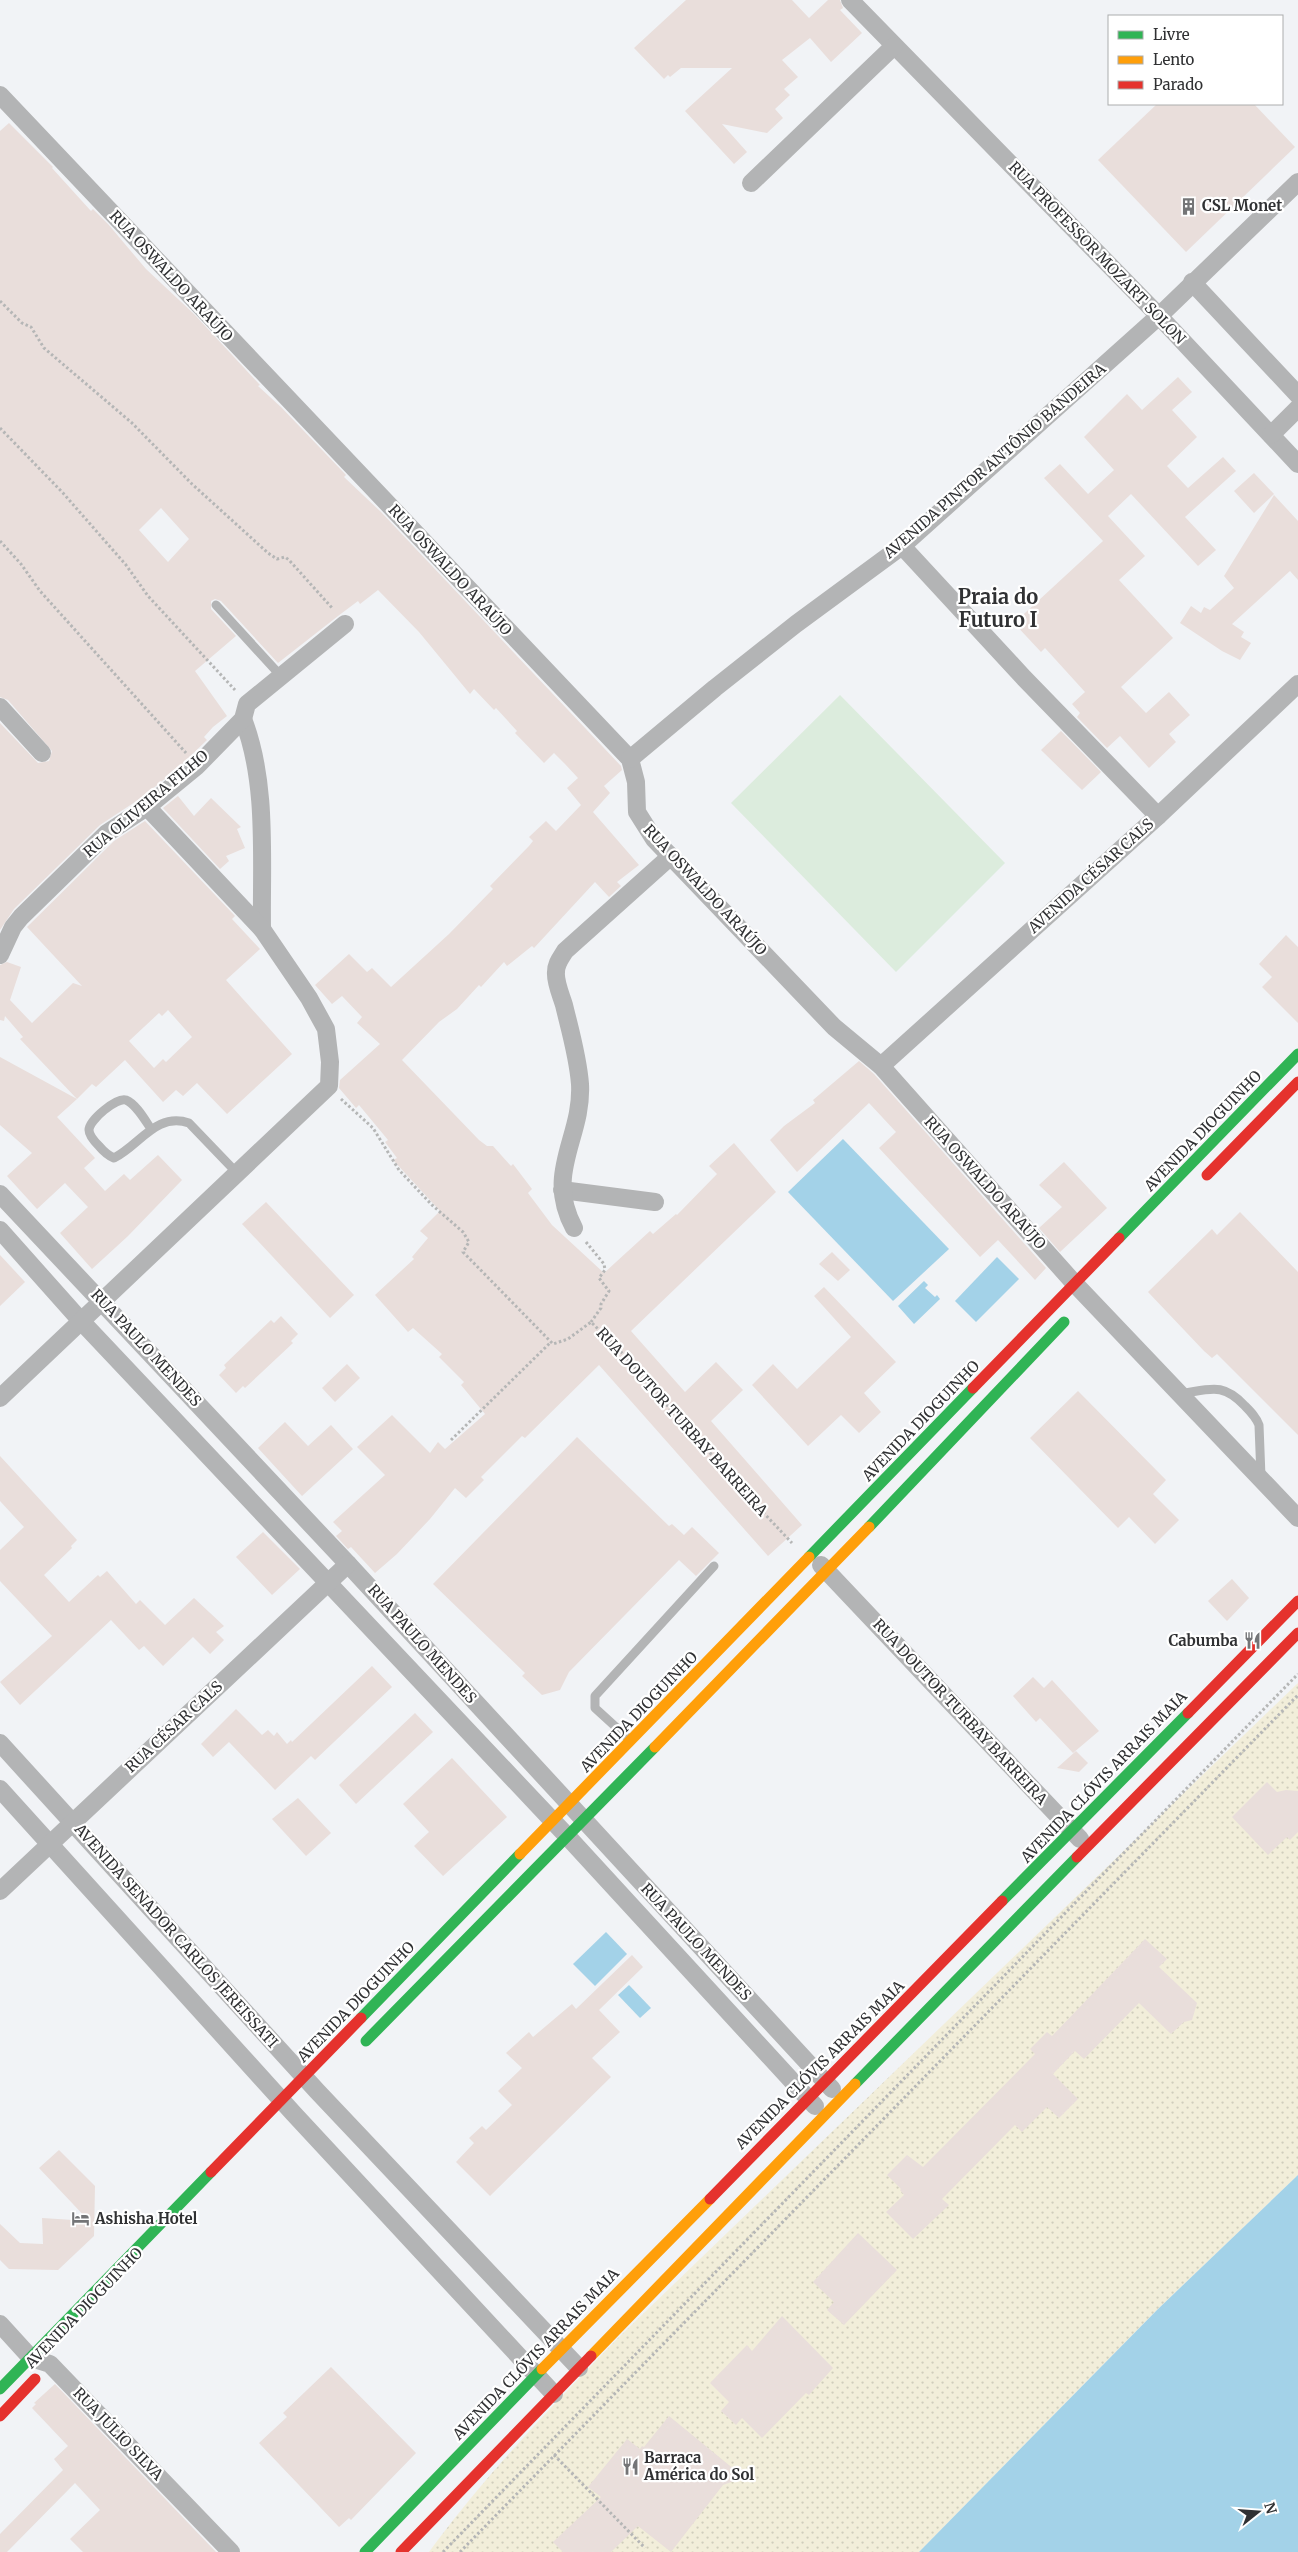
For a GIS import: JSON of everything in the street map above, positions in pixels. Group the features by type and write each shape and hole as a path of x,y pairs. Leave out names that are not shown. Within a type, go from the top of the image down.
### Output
{"main road":[{"name":"AVENIDA DIOGUINHO","path":"359,2048 583,1819 639,1747 810,1557 1298,1054"},
{"path":"1196,1186 1298,1082"},
{"name":"AVENIDA DIOGUINHO","path":"0,2389 569,1804 639,1747 828,1572 1084,1301"},
{"name":"AVENIDA CLÓVIS ARRAIS MAIA","path":"365,2552 824,2081 1072,1832 1298,1601"},
{"path":"401,2552 840,2098 1298,1633"},
{"name":"AVENIDA DIOGUINHO","path":"0,2416 54,2360"}],"street":[{"name":"RUA PROFESSOR MOZART SOLON","path":"850,0 1159,316 1298,464"},
{"path":"751,183 894,46"},
{"name":"RUA OSWALDO ARAÚJO","path":"0,95 630,760 636,782 637,812 654,838 834,1027 881,1066 1075,1284 1084,1301 1179,1394 1298,1518"},
{"name":"AVENIDA PINTOR ANTÔNIO BANDEIRA","path":"630,760 774,641 902,546 1159,316 1192,282 1298,182"},
{"path":"1192,282 1298,396"},
{"path":"1271,435 1298,408"},
{"path":"902,546 1024,678 1158,816"},
{"name":"RUA OLIVEIRA FILHO","path":"0,955 7,926 107,833 147,807 197,766 245,711 280,675 345,624"},
{"name":"AVENIDA CÉSAR CALS","path":"881,1066 1158,816 1298,684"},
{"path":"0,707 42,753"},
{"path":"245,711 253,744 259,800 262,929"},
{"path":"0,1398 329,1086 330,1062 326,1029 309,998 262,929 147,807"},
{"path":"574,1228 566,1213 562,1190 564,1164 576,1120 580,1085 570,1029 555,974 557,963 565,951 671,856"},
{"path":"562,1190 655,1202"},
{"name":"RUA PAULO MENDES","path":"0,1194 102,1300 348,1564 840,2098"},
{"path":"0,1222 14,1209"},
{"name":"RUA PAULO MENDES","path":"0,1230 81,1321 553,1821 824,2116"},
{"name":"RUA DOUTOR TURBAY BARREIRA","path":"810,1557 828,1572 1087,1847"},
{"name":"RUA CÉSAR CALS","path":"0,1891 348,1564"},
{"path":"466,1731 485,1713"},
{"name":"AVENIDA SENADOR CARLOS JEREISSATI","path":"0,1743 304,2077 305,2103 554,2394"},
{"name":"AVENIDA SENADOR CARLOS JEREISSATI","path":"0,1789 282,2099 305,2103 579,2368"},
{"path":"0,2324 31,2358"},
{"name":"RUA JÚLIO SILVA","path":"31,2358 54,2360 231,2552"}],"lane":[{"path":"216,605 280,675"},
{"path":"152,1129 131,1103 124,1099 116,1101 92,1123 89,1130 92,1138 107,1156 114,1158 152,1129 167,1122 180,1120 189,1123 237,1173"},
{"path":"1179,1394 1218,1389 1227,1390 1235,1394 1256,1417 1259,1425 1261,1480"},
{"path":"639,1747 595,1708 595,1696 714,1566"}],"path":[{"path":"0,300 22,323 31,327 44,348 132,423 192,484 254,540 277,559 285,557 289,560 345,624"},
{"path":"0,428 63,493 126,565 148,596 245,711"},
{"path":"0,541 21,564 40,591 197,766"},
{"path":"329,1086 353,1111 373,1128 399,1170 432,1205 463,1232 469,1242 463,1252 551,1342 451,1440"},
{"path":"574,1228 604,1264 605,1270 599,1278 609,1291 601,1304 601,1308 591,1322"},
{"name":"RUA DOUTOR TURBAY BARREIRA","path":"551,1342 552,1344 568,1338 591,1322 624,1354 743,1491 810,1557"},
{"path":"443,2552 1298,1674"},
{"path":"460,2552 1298,1695"},
{"path":"554,2454 645,2548"}],"sand":[{"path":"1298,1683 1298,2175 1157,2310 919,2552 429,2552 450,2523 496,2468 618,2338"}],"green space":[{"path":"840,695 1005,863 896,972 731,803"}],"water":[{"path":"843,1139 949,1249 893,1301 788,1192"},
{"path":"997,1257 1019,1279 976,1322 955,1301"},
{"path":"924,1281 928,1285 925,1288 940,1299 914,1324 898,1306"},
{"path":"606,1932 627,1954 595,1986 573,1964"},
{"path":"629,1985 651,2008 640,2018 618,1995"},
{"path":"1298,2175 1298,2552 919,2552 1157,2310"}],"building":[{"path":"686,0 792,0 809,18 828,0 840,0 843,8 840,10 862,33 831,62 810,38 782,60 798,77 784,89 790,95 775,109 783,118 767,133 722,124 747,152 734,164 685,111 732,68 681,68 670,77 668,75 664,79 634,48"},
{"name":"CSL Monet","path":"1156,105 1255,105 1295,147 1186,252 1098,160"},
{"path":"9,123 53,167 91,211 93,209 146,269 194,314 260,385 258,386 281,407 346,475 344,477 381,512 621,766 622,770 604,786 610,793 593,812 639,865 617,882 621,886 609,897 595,882 534,948 532,946 507,966 504,962 481,987 479,985 457,1009 439,1022 402,1060 479,1140 487,1146 493,1146 511,1166 513,1164 532,1189 528,1193 552,1225 604,1273 650,1231 653,1234 677,1215 717,1174 709,1166 734,1143 776,1192 631,1331 685,1392 716,1362 743,1390 711,1421 802,1525 768,1556 599,1365 525,1438 522,1436 481,1477 484,1480 466,1498 455,1488 430,1519 397,1554 375,1573 351,1547 348,1549 336,1536 342,1531 333,1522 385,1475 357,1447 392,1415 430,1453 438,1442 445,1449 485,1414 461,1385 464,1382 439,1357 442,1354 413,1328 408,1332 375,1295 414,1259 412,1257 428,1238 420,1231 440,1211 393,1160 397,1158 385,1142 388,1140 359,1105 356,1108 339,1088 340,1080 380,1044 357,1023 362,1017 342,996 332,1004 315,985 349,954 367,972 372,968 391,987 449,934 493,889 490,886 533,841 529,837 546,821 556,831 581,805 567,788 578,778 565,764 554,753 544,763 515,733 517,731 496,708 494,710 474,689 470,694 419,632 378,590 360,604 358,601 278,663 221,601 215,599 211,601 211,609 236,636 195,671 227,716 213,727 204,737 207,740 176,770 141,798 100,825 14,909 0,930 0,723 38,763 49,761 52,751 8,700 0,697 0,131","holes":["161,508 189,539 168,562 139,530"]},
{"path":"1178,377 1192,392 1172,410 1197,437 1167,466 1188,488 1223,457 1236,471 1185,517 1216,550 1198,566 1131,494 1108,516 1145,556 1119,580 1173,638 1121,687 1146,713 1169,692 1190,715 1169,734 1176,742 1149,768 1120,736 1107,748 1077,717 1080,713 1072,704 1085,692 1045,648 1041,652 1014,623 1103,541 1044,478 1060,464 1088,494 1114,470 1084,437 1127,394 1142,410"},
{"path":"1254,473 1274,494 1254,513 1234,491"},
{"path":"1274,495 1298,521 1298,580 1290,571 1232,624 1244,632 1241,637 1251,643 1240,660 1222,651 1180,623 1191,606 1201,613 1204,607 1210,610 1234,588 1224,576"},
{"path":"1061,731 1101,772 1082,790 1041,750"},
{"path":"178,796 194,816 211,798 241,827 237,829 245,848 226,856 229,861 220,869 163,808"},
{"path":"145,821 235,916 232,919 260,949 226,980 292,1054 227,1114 197,1083 183,1096 176,1090 163,1102 125,1060 96,1087 92,1084 77,1099 20,1039 23,1037 5,1016 4,1021 0,1020 0,965 7,962 21,967 10,1000 32,1023 73,983 82,986 27,927 114,841","holes":["168,1010 192,1037 166,1062 163,1059 154,1068 129,1041 159,1013 162,1016"]},
{"path":"1286,935 1298,947 1298,1023 1262,987 1272,977 1259,964"},
{"path":"0,1057 77,1099 57,1117 95,1158 84,1168 105,1191 124,1174 130,1180 158,1155 182,1180 128,1236 92,1269 60,1233 88,1207 65,1183 37,1209 7,1176 32,1153 0,1125"},
{"path":"859,1061 874,1074 1046,1268 1035,1280 998,1240 980,1257 879,1148 896,1132 869,1103 797,1172 770,1140 784,1126 815,1103 813,1100"},
{"path":"1064,1162 1107,1208 1060,1252 1039,1228 1062,1207 1039,1185"},
{"path":"266,1202 354,1295 330,1318 242,1224"},
{"path":"1240,1212 1298,1272 1298,1435 1217,1354 1212,1358 1204,1351 1148,1292 1212,1229 1217,1235"},
{"path":"832,1252 850,1270 838,1281 819,1264"},
{"path":"0,1255 25,1282 0,1306"},
{"path":"824,1287 896,1362 864,1393 881,1412 859,1433 841,1415 808,1446 752,1385 773,1364 797,1389 851,1337 814,1296"},
{"path":"281,1316 298,1334 291,1341 293,1343 245,1388 243,1386 236,1393 219,1375 226,1368 224,1365 271,1320 274,1323"},
{"path":"347,1364 360,1378 335,1402 322,1388"},
{"path":"1078,1391 1166,1480 1153,1494 1179,1520 1155,1544 1129,1517 1118,1528 1030,1438"},
{"path":"285,1422 308,1446 331,1425 353,1449 302,1496 258,1448"},
{"path":"577,1437 669,1526 672,1524 684,1535 692,1527 719,1553 696,1576 679,1560 569,1672 560,1690 542,1695 522,1676 525,1673 433,1584"},
{"path":"0,1456 77,1540 71,1546 72,1548 44,1575 69,1602 98,1575 100,1577 107,1571 136,1604 140,1600 165,1625 194,1598 224,1626 216,1632 224,1640 210,1654 193,1637 163,1666 144,1646 139,1650 111,1620 20,1705 0,1682 52,1636 0,1581 0,1550 24,1527 0,1501"},
{"path":"263,1532 300,1569 272,1595 236,1557"},
{"path":"1232,1579 1249,1598 1227,1621 1208,1601"},
{"path":"372,1666 392,1687 315,1760 311,1756 275,1790 229,1742 213,1757 201,1744 236,1709 262,1735 268,1730 274,1736 277,1732 287,1744 291,1740 292,1742"},
{"path":"1033,1677 1044,1688 1052,1680 1099,1731 1073,1753 1040,1718 1036,1722 1013,1696"},
{"path":"415,1713 433,1732 356,1804 339,1785"},
{"path":"1076,1751 1088,1763 1079,1772 1057,1768"},
{"path":"452,1758 507,1817 443,1876 414,1846 429,1832 403,1804"},
{"path":"1267,1782 1277,1792 1286,1790 1298,1791 1298,1832 1290,1840 1287,1837 1268,1855 1232,1817"},
{"path":"298,1798 331,1833 306,1856 272,1819"},
{"path":"1145,1939 1167,1959 1159,1967 1197,2003 1192,2020 1184,2022 1171,2034 1139,2003 1084,2059 1075,2051 1053,2074 1078,2099 1059,2118 1047,2107 1022,2132 1015,2125 942,2199 949,2205 913,2239 886,2212 904,2195 901,2189 887,2175 907,2155 923,2167 1035,2054 1030,2049 1047,2032 1052,2036"},
{"path":"632,1955 643,1967 599,2010 620,2032 592,2058 611,2077 490,2196 456,2162 474,2143 469,2138 482,2126 486,2130 512,2105 498,2091 522,2068 506,2053 529,2032 533,2037 572,2004 576,2009"},
{"name":"Ashisha Hotel","path":"59,2150 95,2186 94,2236 58,2270 9,2269 0,2260 0,2224 20,2243 43,2244 42,2218 89,2221 39,2168"},
{"path":"858,2233 897,2270 844,2325 827,2310 834,2302 813,2282"},
{"path":"782,2316 833,2368 809,2395 806,2393 762,2438 742,2418 736,2425 721,2411 729,2402 710,2383 747,2345 752,2351"},
{"path":"331,2367 416,2453 351,2520 349,2518 339,2527 259,2443 287,2417 283,2413"},
{"path":"55,2384 216,2552 83,2552 70,2539 100,2510 75,2483 7,2552 0,2552 0,2534 63,2470 54,2459 68,2446 32,2408 36,2404 34,2403"},
{"path":"669,2416 735,2470 734,2481 723,2485 671,2552 638,2526 611,2552 563,2552 553,2542 601,2497 588,2487 627,2439 640,2449 642,2446 644,2447"}],"traffic: fast":[{"path":"1119,1238 1298,1054"},
{"path":"869,1527 1064,1322"},
{"path":"809,1557 973,1388"},
{"path":"1002,1901 1188,1713"},
{"path":"366,2041 655,1747"},
{"path":"361,2018 520,1854"},
{"path":"855,2084 1077,1857"},
{"path":"0,2389 211,2172"},
{"path":"365,2552 542,2369"}],"traffic: slow":[{"path":"655,1747 869,1527"},
{"path":"520,1854 809,1557"},
{"path":"591,2356 855,2084"},
{"path":"542,2369 710,2199"}],"traffic: jam":[{"path":"1207,1175 1298,1082"},
{"path":"973,1388 1119,1238"},
{"path":"1188,1713 1298,1601"},
{"path":"1077,1857 1298,1633"},
{"path":"710,2199 1002,1901"},
{"path":"211,2172 361,2018"},
{"path":"401,2552 591,2356"},
{"path":"0,2416 35,2379"}],"place":[{"name":"CSL Monet","path":"1188,206"},
{"name":"Cabumba","path":"1252,1641"},
{"name":"Ashisha Hotel","path":"81,2219"},
{"name":"Barraca América do Sol","path":"630,2467"}],"district":[{"name":"Praia do Futuro I","path":"998,608"}]}
